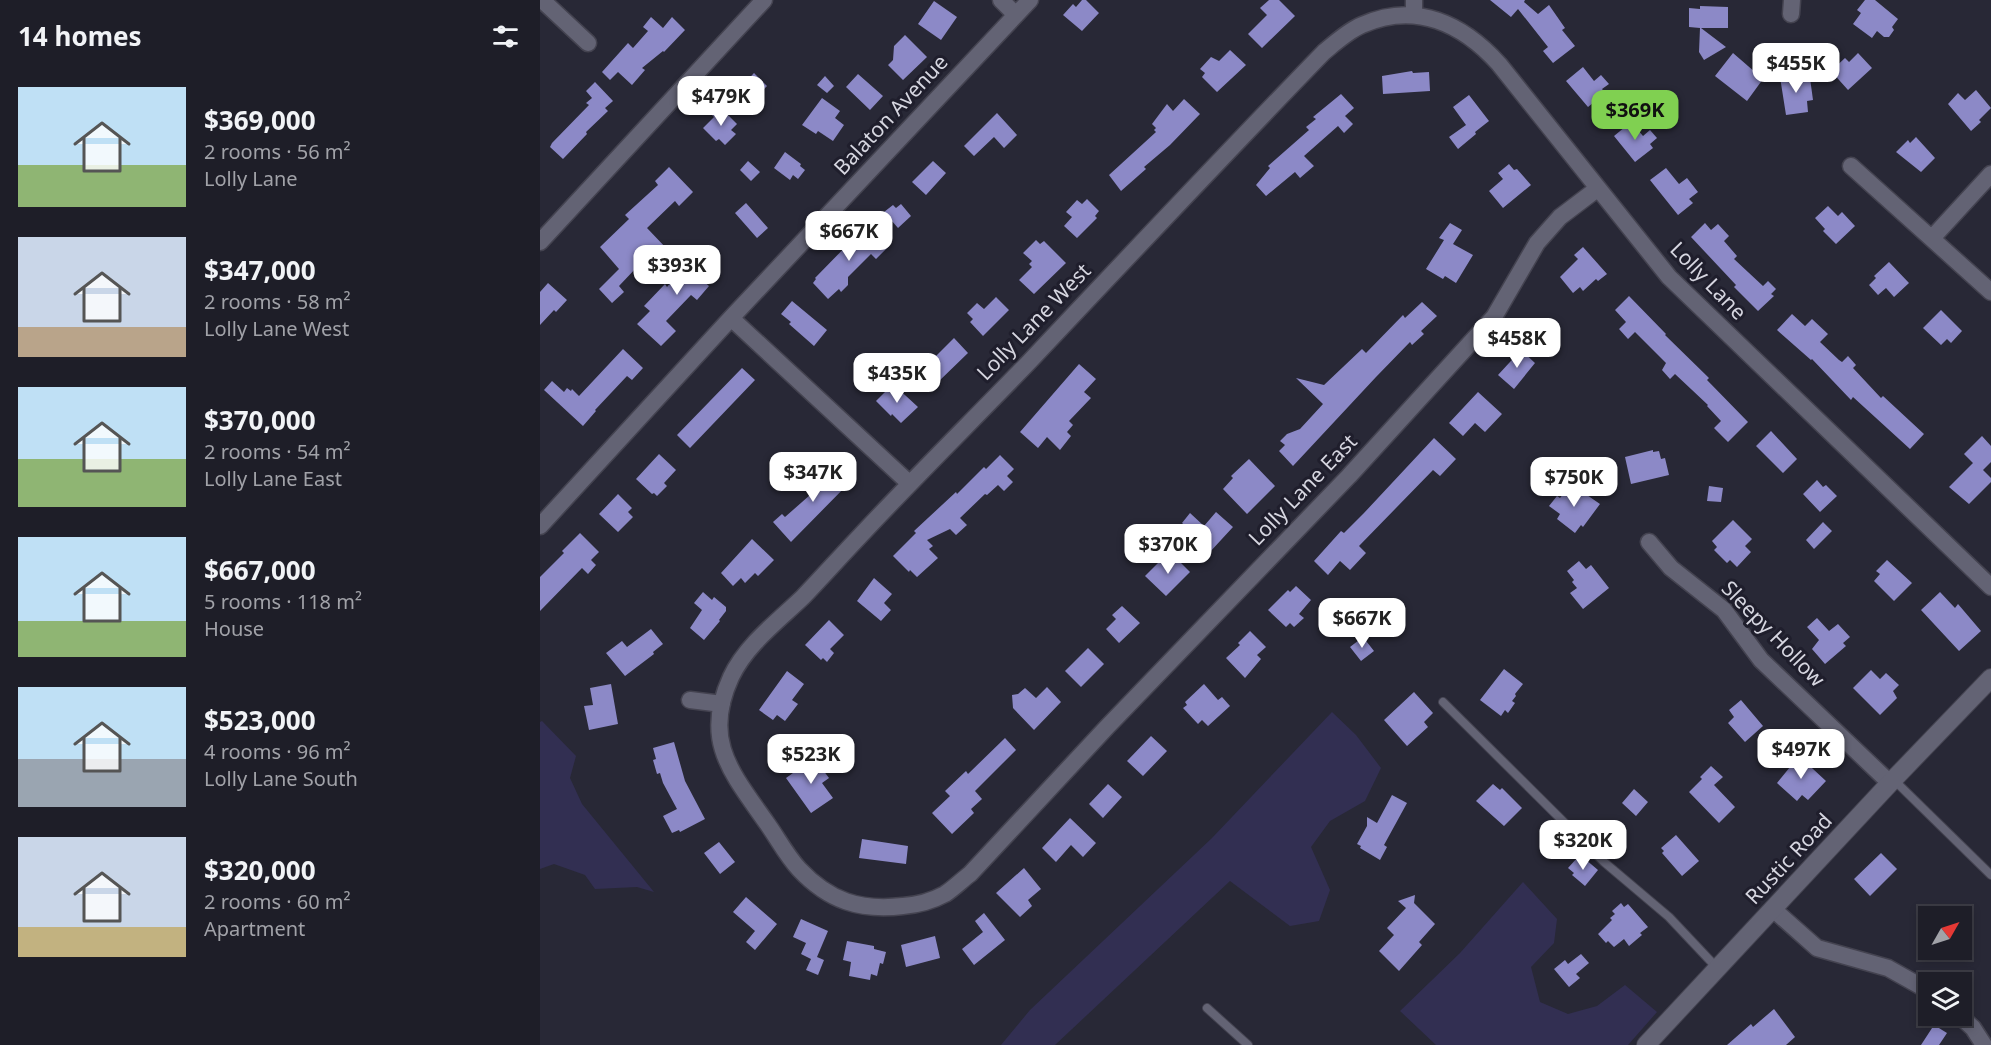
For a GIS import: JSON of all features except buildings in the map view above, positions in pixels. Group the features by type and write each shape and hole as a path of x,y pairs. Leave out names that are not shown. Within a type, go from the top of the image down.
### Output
{"street":[{"path":"543,0 588,43"},
{"path":"540,242 764,0"},
{"path":"1001,0 1017,15"},
{"name":"Balaton Avenue","path":"540,526 731,318 1030,0"},
{"name":"Lolly Lane","path":"1414,8 1425,17 1462,31 1486,51 1669,277 1991,587"},
{"name":"Lolly Lane West","path":"722,704 730,678 744,654 808,591 1324,52 1347,33 1363,24 1414,8"},
{"path":"1851,166 1933,237 1991,292"},
{"path":"1933,237 1991,174"},
{"name":"Lolly Lane East","path":"722,704 719,735 723,756 734,777 797,867 822,888 859,906 880,908 919,904 946,893 970,874 1107,727 1349,476 1494,317 1537,243 1560,217 1597,189"},
{"path":"731,318 909,483"},
{"name":"Sleepy Hollow","path":"1649,542 1671,568 1724,610 1761,660 1892,781"},
{"name":"Rustic Road","path":"1646,1045 1991,678"},
{"path":"690,700 722,704"},
{"path":"1773,909 1817,948 1888,968 1918,985"},
{"path":"1971,1026 1984,1045"}],"lane":[{"path":"1443,702 1604,862 1668,917 1718,969"},
{"path":"1892,781 1991,875"},
{"path":"1207,1008 1248,1045"}],"shaded area":[{"path":"1332,712 1356,735 1381,768 1365,801 1330,821 1311,847 1330,890 1319,921 1290,926 1230,881 1055,1045 1001,1045 1030,1010 1212,838"},
{"path":"542,721 576,756 570,778 582,804 654,892 637,887 595,889 585,875 554,864 540,869 540,722"},
{"path":"1523,882 1557,919 1554,943 1531,967 1540,1002 1568,1014 1597,1006 1625,985 1657,1012 1628,1045 1436,1045 1400,1011 1460,953"}]}
